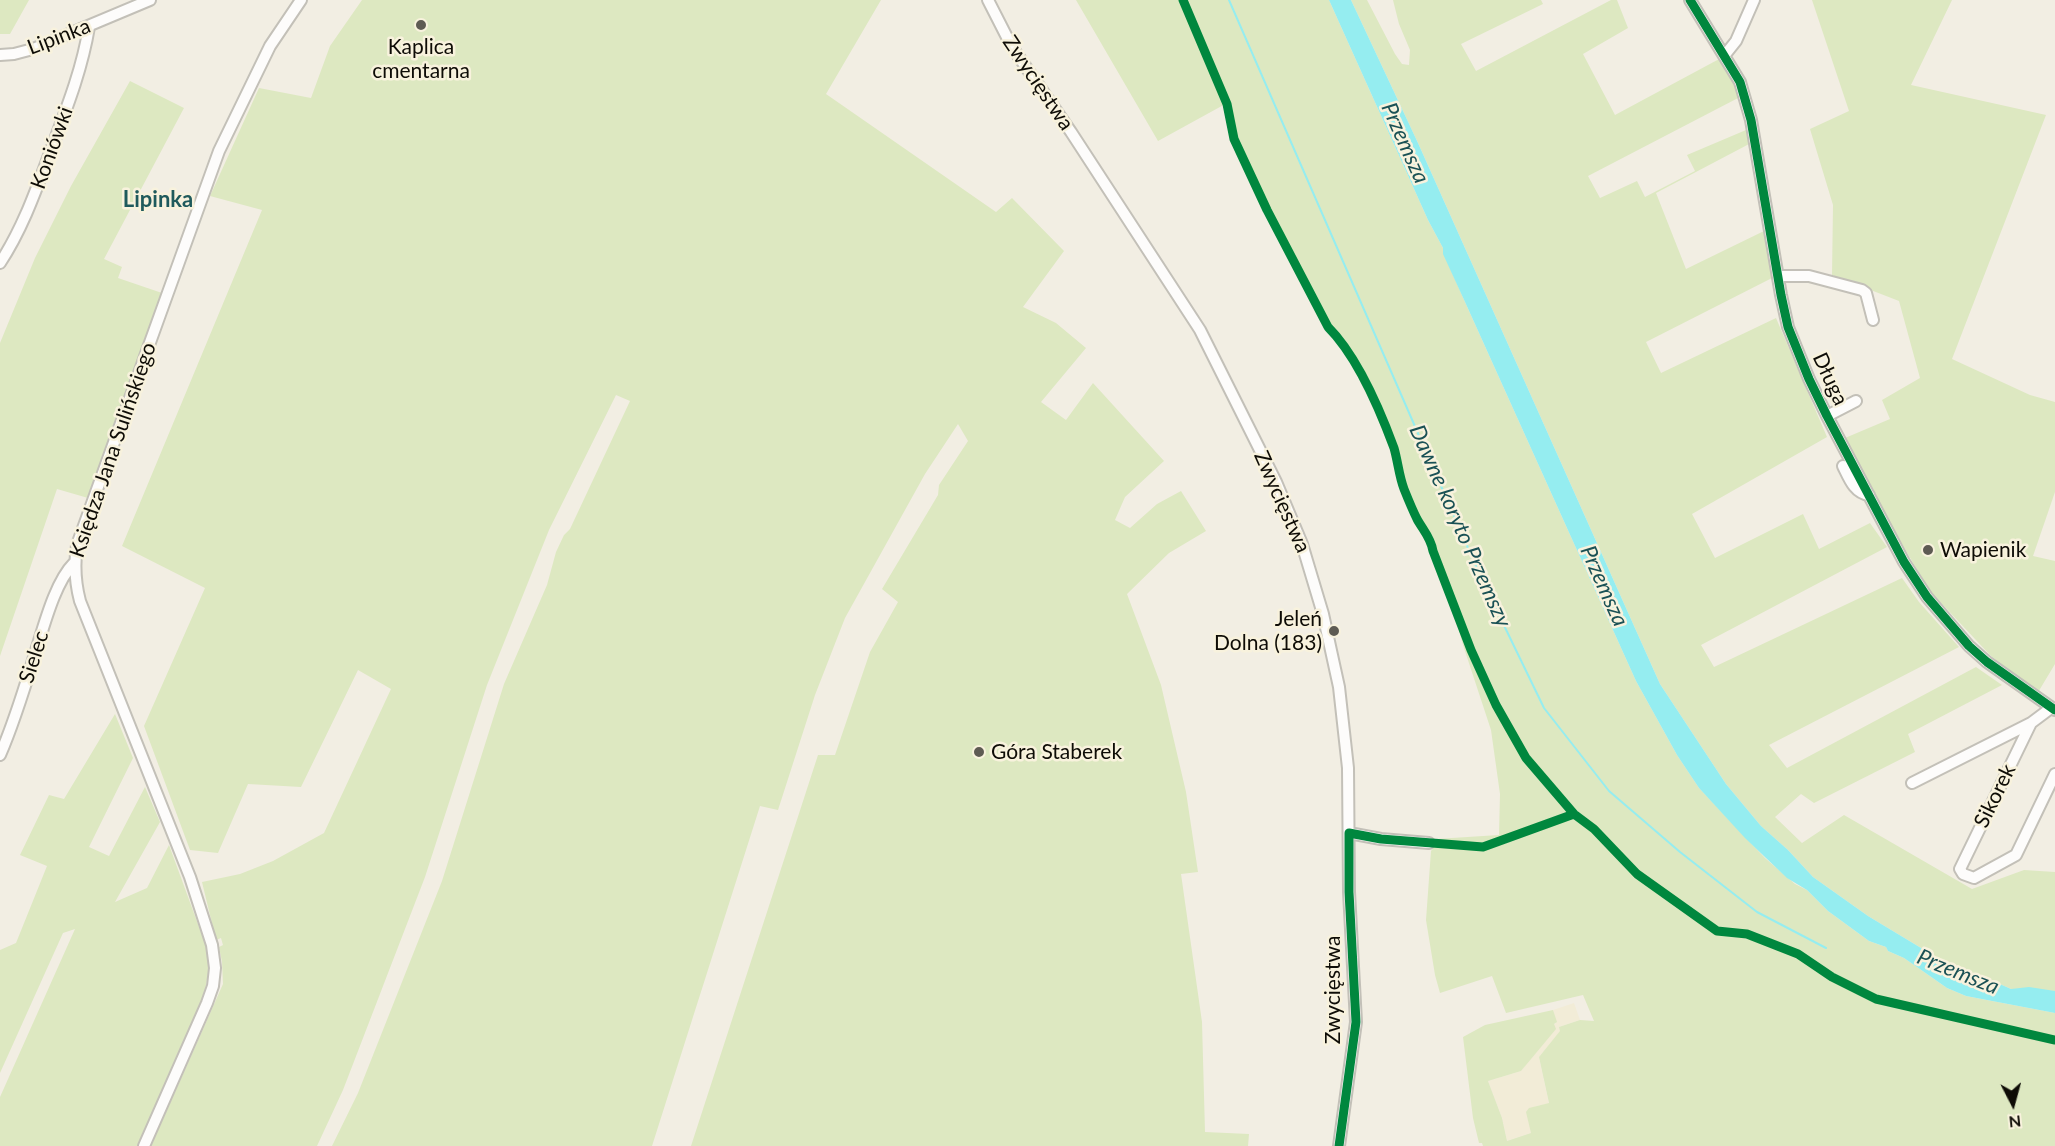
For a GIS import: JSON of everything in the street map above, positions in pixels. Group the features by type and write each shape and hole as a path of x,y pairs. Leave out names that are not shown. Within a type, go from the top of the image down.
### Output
{"street":[{"name":"Lipinka","path":"0,55 33,49 150,0"},
{"name":"Księdza Jana Sulińskiego","path":"144,1146 207,1003 213,986 215,968 212,945 190,877 80,601 74,563 77,545 219,151 270,46 301,0"},
{"name":"Zwycięstwa","path":"988,0 1012,47 1071,132 1200,330 1293,519 1316,589 1342,700 1348,768 1349,892 1356,1022 1338,1146"},
{"name":"Długa","path":"1690,0 1740,82 1749,108 1788,327 1827,416 1904,562 1927,597 1953,630 1987,662 2053,709"},
{"path":"1724,56 1736,41 1754,0"},
{"name":"Koniówki","path":"0,263 24,222 74,88 89,27"},
{"path":"1778,276 1809,276 1862,290 1866,293 1873,320"},
{"name":"Długa","path":"1827,416 1856,401"},
{"name":"Długa","path":"1843,466 1856,489 1861,494 1869,495"},
{"name":"Sielec","path":"0,755 44,624 64,573 74,563"},
{"path":"1912,783 2031,723 2053,709"},
{"name":"Sikorek","path":"2031,723 1960,869 1963,874 1974,878 2016,855 2055,774"},
{"path":"1349,833 1382,839 1429,843"}],"shaded area":[{"path":"1574,1003 1580,1020 1559,1027 1561,1031 1539,1057 1549,1104 1536,1106 1531,1133 1507,1141 1502,1118 1488,1081 1521,1071 1556,1023 1553,1010"}],"green space":[{"path":"0,0 29,0 10,34 0,34"},
{"path":"362,0 881,0 826,94 996,212 1012,198 1064,251 1023,307 1056,323 1086,348 1041,402 1066,420 1093,383 1164,461 1125,497 1115,520 1130,528 1157,504 1181,491 1206,531 1169,553 1127,594 1161,685 1186,792 1198,872 1181,874 1202,1022 1205,1132 1249,1134 1248,1146 691,1146 818,755 835,755 870,652 898,602 882,589 938,495 939,485 968,441 958,424 925,474 845,618 815,695 778,810 760,806 652,1146 332,1146 358,1093 442,881 504,684 547,585 556,552 564,535 570,529 630,401 616,395 549,530 487,685 425,877 343,1090 317,1146 151,1146 223,984 219,947 223,945 221,938 216,940 202,882 240,874 273,861 324,833 391,689 358,670 301,787 248,784 218,853 190,850 144,726 205,588 122,546 262,210 210,196 259,88 311,98 330,46"},
{"path":"1076,0 1329,0 1428,220 1443,248 1465,302 1636,681 1677,755 1699,788 1765,858 1795,884 1807,890 1828,911 1869,941 1886,947 1888,951 1904,958 1947,988 1966,996 2055,1013 2055,1146 1483,1146 1479,1143 1473,1118 1463,1037 1485,1025 1553,1010 1557,1022 1554,1024 1556,1029 1521,1071 1488,1081 1502,1118 1507,1141 1531,1133 1526,1112 1529,1108 1549,1103 1539,1057 1560,1031 1559,1027 1580,1020 1594,1021 1583,995 1506,1013 1492,976 1440,993 1426,920 1431,851 1435,846 1462,847 1436,845 1436,839 1499,835 1500,794 1491,730 1452,606 1366,389 1270,210 1238,139 1229,102 1158,141"},
{"path":"1351,0 1367,0 1395,54 1402,64 1409,65 1410,50 1399,24 1393,0 1541,0 1543,4 1461,44 1476,71 1611,0 1617,0 1628,28 1583,54 1615,115 1721,58 1740,97 1588,176 1600,198 1637,181 1645,197 1695,171 1687,155 1746,130 1751,143 1656,193 1686,269 1764,231 1772,278 1646,342 1661,373 1776,318 1827,437 1692,514 1715,558 1803,514 1819,549 1870,523 1887,547 1701,645 1714,667 1902,578 1919,602 1959,647 1769,745 1787,768 1976,667 2002,685 1908,734 1915,752 1814,803 1801,794 1775,817 1802,843 1844,815 1972,889 2024,870 2055,872 2055,991 2011,989 1993,981 1958,973 1946,967 1931,954 1868,916 1813,877 1761,826 1726,784 1660,684 1418,143"},
{"path":"1812,0 1952,0 1911,85 2046,115 1952,359 2030,395 2055,402 2055,492 2033,556 2055,561 2055,664 2037,694 1990,655 1929,590 1872,493 1845,438 1890,419 1882,400 1920,378 1899,301 1832,275 1833,205 1810,129 1849,111"},
{"path":"130,81 184,108 104,259 122,267 118,278 162,293 88,498 57,489 0,656 0,343 35,258 71,186"},
{"path":"115,714 133,758 89,847 109,856 145,787 160,822 115,902 147,888 169,845 206,946 209,968 203,1002 139,1146 0,1146 0,1097 75,929 63,933 0,1073 0,950 16,943 47,866 20,855 49,795 64,799"}],"water":[{"name":"Przemsza","path":"1329,0 1351,0 1418,143 1660,684 1726,784 1761,826 1813,877 1868,916 1958,973 1993,981 2011,989 2029,987 2055,991 2055,1013 1966,996 1947,988 1904,958 1888,951 1886,947 1869,941 1828,911 1807,890 1787,878 1745,838 1699,788 1677,755 1636,681 1443,254 1443,248 1428,220"}],"waterway":[{"name":"Dawne koryto Przemszy","path":"1229,0 1482,580 1544,708 1609,791 1680,852 1757,912 1826,948"}],"cycle path":[{"path":"1183,0 1227,104 1234,139 1267,210 1328,327 1349,353 1375,401 1394,448 1404,489 1430,542 1471,650 1496,705 1526,758 1574,814 1594,829 1637,874 1717,931 1747,934 1798,954 1832,977 1876,999 2055,1040"},
{"path":"1690,0 1740,82 1751,120 1788,327 1827,416 1904,562 1927,597 1969,646 1987,662 2055,710"},
{"path":"1339,1146 1356,1022 1349,892 1349,833 1381,839 1483,847 1574,814"}],"place":[{"name":"Kaplica cmentarna","path":"421,25"},
{"name":"Wapienik","path":"1928,550"},
{"name":"Jeleń Dolna (183)","path":"1334,631"},
{"name":"Góra Staberek","path":"979,752"}],"district":[{"name":"Lipinka","path":"158,200"}]}
